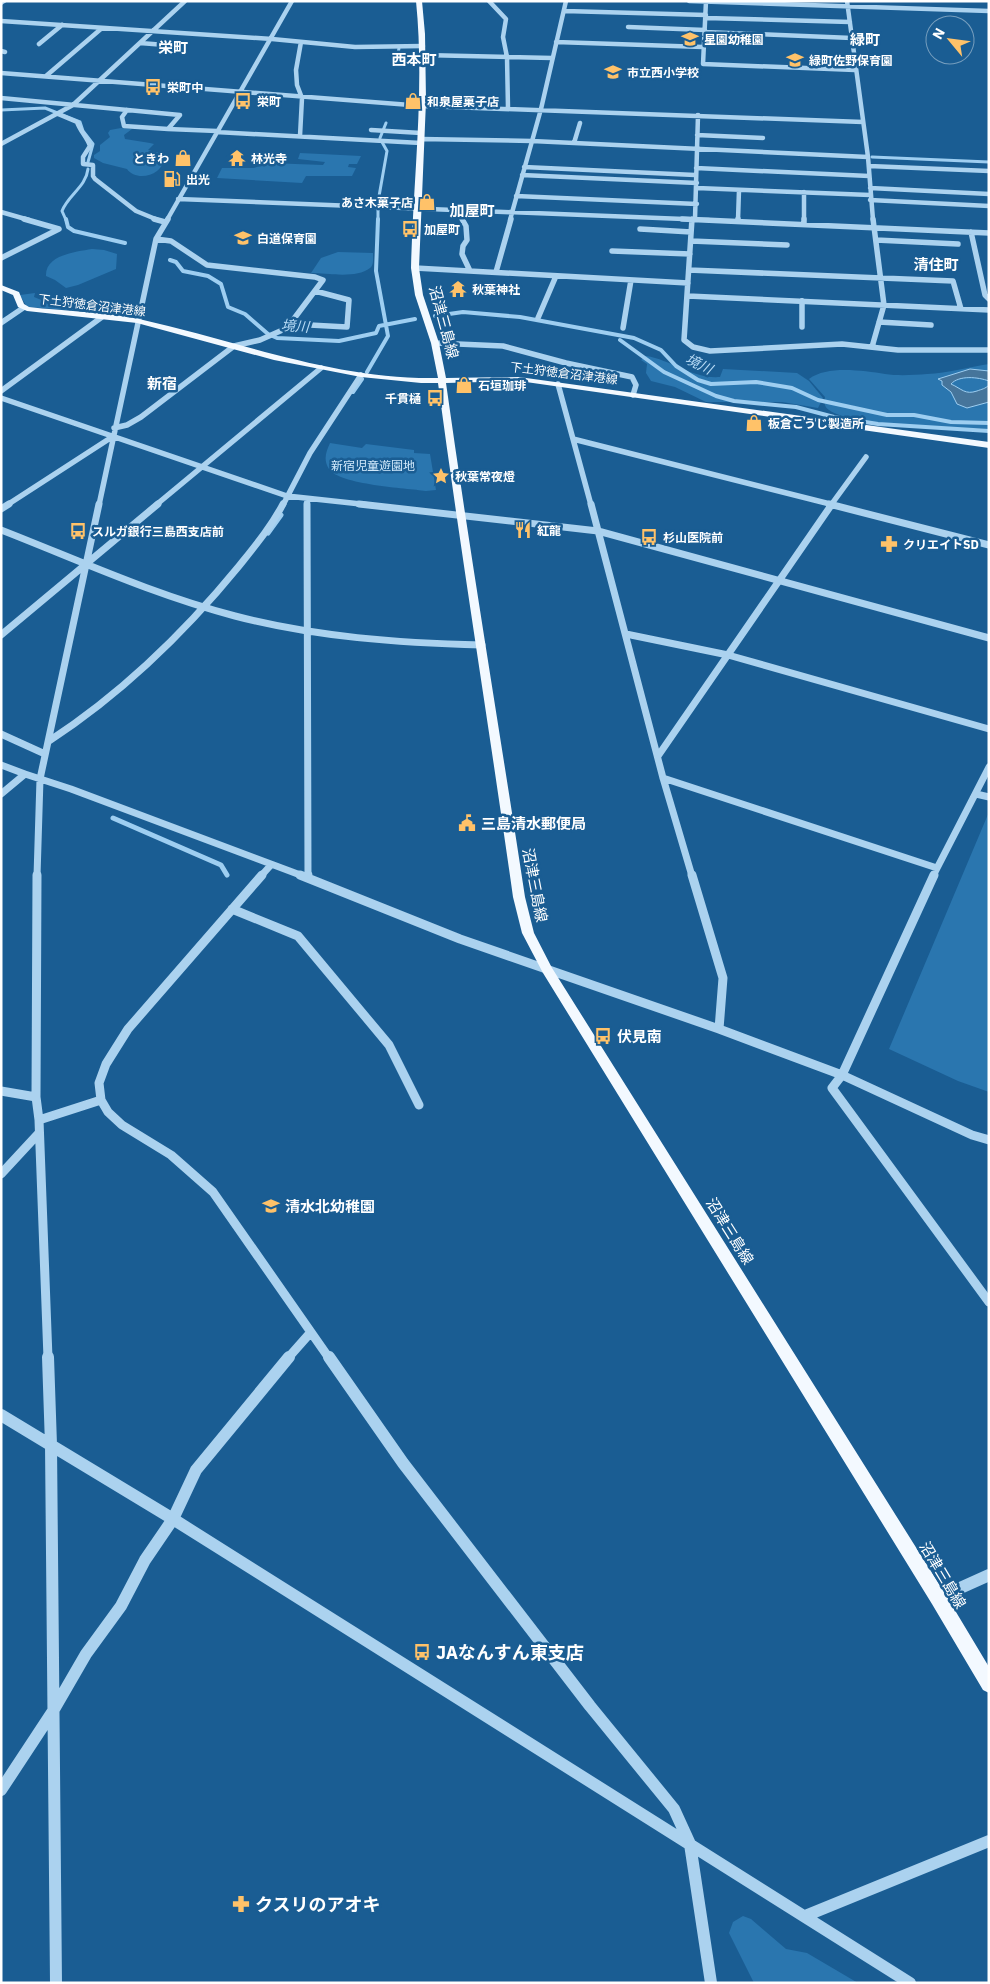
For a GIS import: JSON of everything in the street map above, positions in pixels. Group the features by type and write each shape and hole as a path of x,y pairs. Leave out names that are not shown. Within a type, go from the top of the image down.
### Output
{"main road":[{"name":"沼津三島線","path":"420,1 423,46 423,106 415,268 419,295 435,344 442,380 460,515 482,645 519,897 528,933 548,970 938,1598 989,1684"},
{"name":"下土狩徳倉沼津港線","path":"1,287 16,294 23,308 137,321 274,358 361,375 404,380 519,379 989,445"}],"street":[{"path":"1,144 73,105 185,1"},
{"path":"56,1983 51,1445 39,1120 36,1097 36,927 40,779 87,563 113,432 156,239 292,1"},
{"path":"489,1 506,18 503,37 507,57 508,108"},
{"path":"496,272 532,141 566,1"},
{"path":"689,1 847,4 988,11 986,6"},
{"path":"706,2 703,64 855,70"},
{"path":"847,4 868,157 870,198 882,278 884,305 872,347"},
{"path":"565,10 850,22"},
{"path":"1,21 368,47 423,46"},
{"path":"39,44 62,25"},
{"path":"628,27 852,38"},
{"path":"46,76 102,28"},
{"path":"300,42 297,76 302,98 300,136"},
{"path":"556,42 703,48"},
{"path":"140,43 165,45"},
{"path":"423,55 552,58"},
{"path":"1,73 423,106 863,122"},
{"path":"1,98 180,115 168,129"},
{"path":"128,110 122,117 124,126 300,136 532,141 868,157"},
{"path":"58,114 77,122 82,135 88,141 90,146 83,157 83,164 93,165 93,176 95,179 137,213 152,220 165,222"},
{"path":"698,115 695,175 697,204 691,232 684,340 699,350 710,351 842,344 898,350 989,350"},
{"path":"574,143 580,123"},
{"path":"371,130 421,138"},
{"path":"697,135 763,138"},
{"path":"868,166 989,171"},
{"path":"524,167 695,175"},
{"path":"696,168 869,176"},
{"path":"522,175 739,190 804,192 989,206"},
{"path":"870,188 989,194"},
{"path":"738,220 739,190"},
{"path":"804,192 804,224"},
{"path":"516,196 697,204"},
{"path":"178,198 738,220 989,233"},
{"path":"464,209 461,217 466,226 467,240 463,246 462,254 470,271"},
{"path":"1,212 59,229 1,258"},
{"path":"640,229 691,232"},
{"path":"971,232 988,296"},
{"path":"1,509 113,432 141,417 234,346 260,340 277,333 290,324 322,283 321,279 254,269 207,265 171,241 156,239"},
{"path":"876,240 958,244"},
{"path":"691,241 787,245"},
{"path":"612,251 690,254"},
{"path":"415,268 688,283"},
{"path":"689,270 953,281 961,309"},
{"path":"538,318 556,276"},
{"path":"623,328 631,280"},
{"path":"290,324 347,327 349,300 315,291"},
{"path":"688,296 989,311"},
{"path":"802,301 802,327"},
{"path":"1,323 23,308"},
{"path":"1,392 102,317"},
{"path":"879,322 931,325"},
{"path":"435,344 503,346 566,363 632,377 636,385 633,395"},
{"path":"1,635 321,368"},
{"path":"49,741 86,717 157,655 228,579 274,522 310,453 361,375"},
{"path":"558,384 663,778 723,978 719,1029"},
{"path":"1,398 113,432 287,496 598,531 989,638"},
{"path":"573,440 989,545"},
{"path":"658,756 778,580 866,457"},
{"path":"307,499 308,878"},
{"path":"1,530 202,607 307,631 429,644 482,645"},
{"path":"626,634 728,655 989,729"},
{"path":"1,734 45,754"},
{"path":"1,765 270,866 308,878 460,939 719,1029 842,1075 904,1105 989,1140"},
{"path":"989,767 937,868 842,1075 832,1088 989,1302"},
{"path":"1,794 24,774"},
{"path":"663,778 937,868"},
{"path":"976,794 989,797"},
{"path":"270,866 122,1037 102,1073 99,1082 101,1100 108,1112 122,1125 172,1155 214,1192 403,1463 590,1706 674,1809 690,1844 712,1983"},
{"path":"232,909 298,936 389,1045 419,1105"},
{"path":"1,1091 36,1097"},
{"path":"39,1120 101,1100"},
{"path":"1,1174 39,1133"},
{"path":"1,1790 53,1710 69,1680 121,1606 145,1560 173,1519 196,1470 272,1376 311,1332"},
{"path":"1,1415 173,1519 910,1983"},
{"path":"938,1598 989,1575"},
{"path":"805,1916 989,1841"}],"green space":[{"path":"132,129 124,135 125,139 154,144 148,150 167,155 167,158 158,170 149,175 141,176 133,174 127,169 103,163 94,158 94,155 100,151 100,145 110,137 108,133 110,130"},
{"path":"300,153 361,156 357,164 349,164 348,167 356,168 352,176 306,176 302,183 217,178 222,168 254,168 268,163 323,165 325,162 298,159"},
{"path":"92,249 117,254 116,269 66,288 46,276 50,263 56,259 70,253"},
{"path":"338,252 373,253 372,265 370,268 357,273 341,275 311,273 321,258"},
{"path":"35,293 34,297 51,304 70,298 89,301 111,313 27,307 20,295"},
{"path":"646,356 710,377 720,377 723,369 797,373 809,381 823,398 818,408 782,402 706,402 675,387 651,381 646,373 647,364 641,360"},
{"path":"989,364 989,429 882,424 842,416 827,409 825,397 809,379 836,370 911,375"},
{"name":"新宿児童遊園地","path":"330,443 362,448 366,444 430,454 436,490 426,491 374,485 346,479 329,469 326,462 326,453"},
{"path":"989,812 989,1092 958,1081 889,1049"},
{"path":"743,1916 751,1919 786,1949 807,1953 858,1983 754,1983 729,1933 733,1922"}],"shaded area":[{"path":"970,369 989,371 989,381 964,378 951,384 969,392 983,389 989,385 989,402 967,408 957,404 951,392 938,379"}],"waterway":[{"path":"398,54 399,48"},
{"name":"境川","path":"1,110 45,108 80,122 83,131 93,144 88,162"},
{"path":"380,138 386,123"},
{"path":"378,202 387,151 382,142"},
{"path":"872,157 989,162"},
{"name":"境川","path":"66,220 62,211 68,200 84,181 88,169"},
{"path":"378,207 378,219"},
{"name":"境川","path":"66,219 68,227 74,231 125,243"},
{"path":"378,219 376,271 386,325"},
{"name":"境川","path":"170,260 176,262 183,271 208,276 221,284 228,307 245,314 268,334 277,338 339,341 376,333 379,326 386,325"},
{"name":"境川","path":"435,316 463,312 520,317 634,338 661,350 676,366 698,380 711,384 756,382 792,388 818,400 887,415 914,415 951,422 989,423"},
{"name":"境川","path":"386,325 415,319"},
{"path":"367,372 388,336 386,325"},
{"path":"620,340 664,372 716,396 734,401 796,407 834,417 878,424 989,431"},
{"path":"353,392 362,379"},
{"path":"268,533 281,515"},
{"path":"113,818 221,865 227,875"}],"place":[{"name":"星園幼稚園","path":"690,39"},
{"name":"緑町佐野保育園","path":"795,60"},
{"name":"市立西小学校","path":"613,72"},
{"name":"栄町中","path":"153,87"},
{"name":"栄町","path":"243,101"},
{"name":"和泉屋菓子店","path":"413,101"},
{"name":"ときわ","path":"183,158"},
{"name":"林光寺","path":"237,158"},
{"name":"出光","path":"172,179"},
{"name":"あさ木菓子店","path":"427,202"},
{"name":"加屋町","path":"410,229"},
{"name":"白道保育園","path":"243,238"},
{"name":"秋葉神社","path":"458,289"},
{"name":"石垣珈琲","path":"464,385"},
{"name":"千貫樋","path":"435,398"},
{"name":"板倉こうじ製造所","path":"754,423"},
{"name":"秋葉常夜燈","path":"441,476"},
{"name":"紅龍","path":"523,530"},
{"name":"スルガ銀行三島西支店前","path":"78,531"},
{"name":"杉山医院前","path":"649,537"},
{"name":"クリエイトSD","path":"889,544"},
{"name":"三島清水郵便局","path":"467,823"},
{"name":"伏見南","path":"603,1036"},
{"name":"清水北幼稚園","path":"271,1206"},
{"name":"JAなんすん東支店","path":"422,1652"},
{"name":"クスリのアオキ","path":"241,1904"}],"district":[{"name":"緑町","path":"865,39"},
{"name":"栄町","path":"173,47"},
{"name":"西本町","path":"414,59"},
{"name":"加屋町","path":"472,210"},
{"name":"清住町","path":"936,264"},
{"name":"新宿","path":"162,383"}]}
